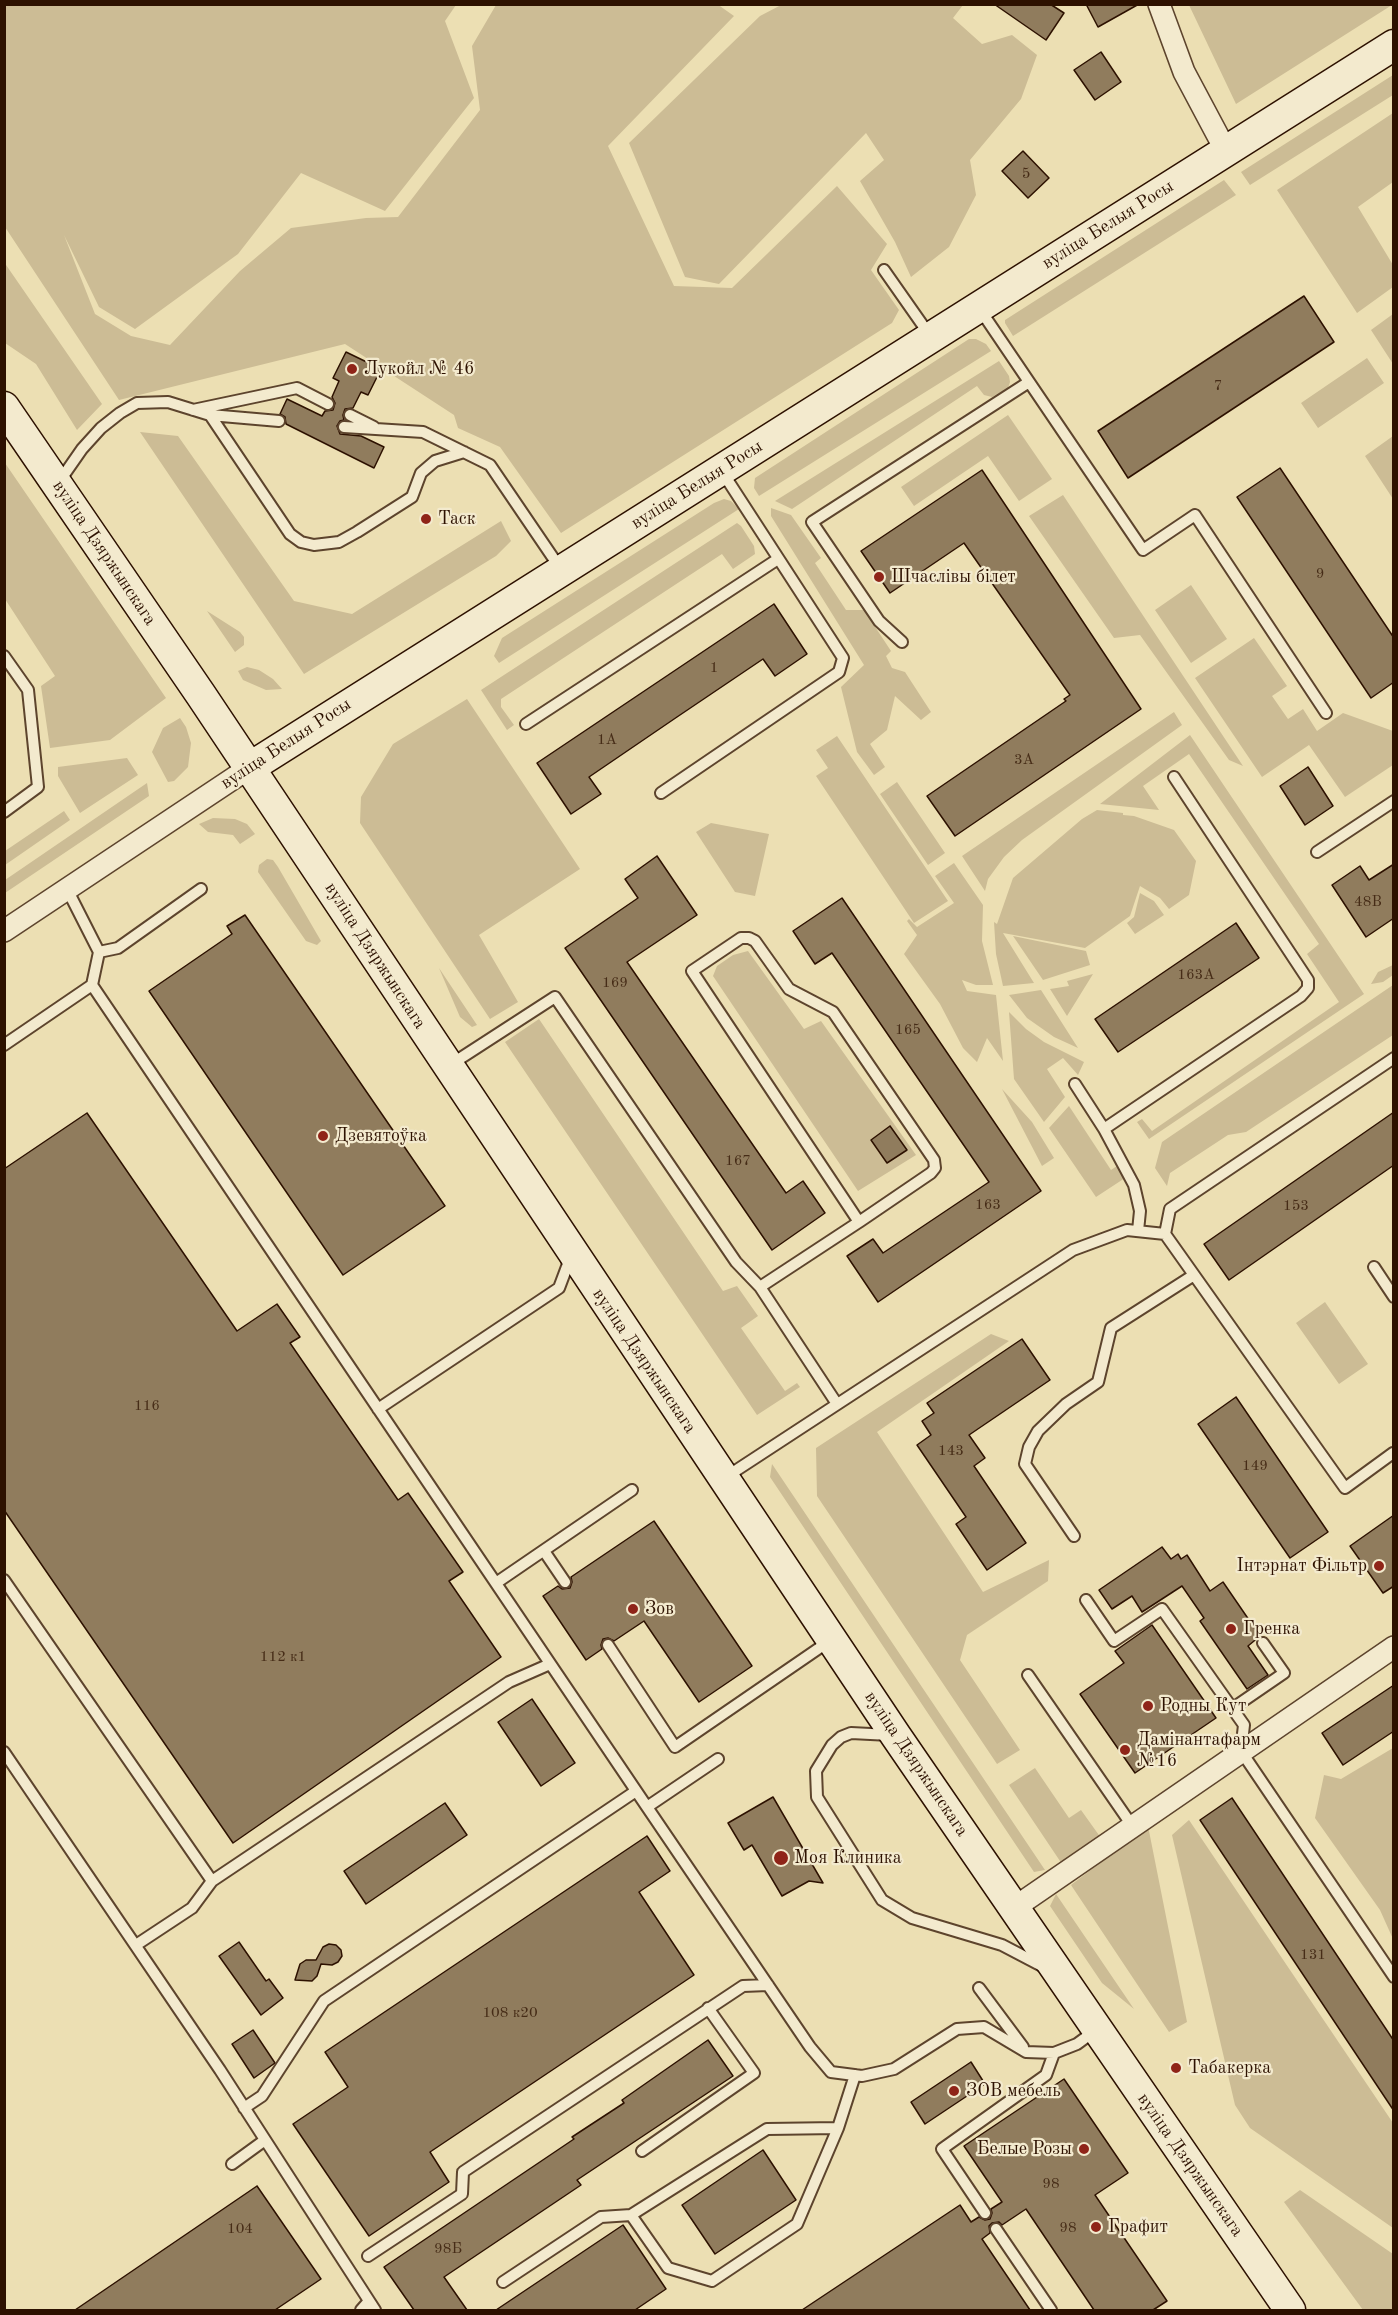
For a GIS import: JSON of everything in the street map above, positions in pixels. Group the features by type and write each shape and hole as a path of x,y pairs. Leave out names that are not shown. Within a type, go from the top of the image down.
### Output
{"main road":[{"name":"вуліца Белыя Росы","path":"249,768 1394,45"},
{"name":"вуліца Дзяржынскага","path":"4,407 249,768 896,1736 1290,2310"}],"street":[{"path":"1159,4 1184,72 1226,151"},
{"name":"вуліца Белыя Росы","path":"4,931 249,768"},
{"path":"1014,1908 1394,1647"}],"lane":[{"path":"885,270 932,337"},
{"path":"979,307 1143,550 1195,515 1326,713"},
{"path":"902,642 879,621 812,522 1029,382"},
{"path":"193,410 297,388 328,404"},
{"path":"57,484 82,449 101,428 138,403 168,402 210,415 279,422"},
{"path":"210,415 290,534 301,542 314,545 339,542 357,532 411,497 421,473 435,461 464,453"},
{"path":"350,415 378,429"},
{"path":"344,427 423,432 490,465 561,571"},
{"path":"661,793 839,672 843,658 721,470"},
{"path":"526,724 778,559"},
{"path":"4,656 28,690 38,787 4,812"},
{"path":"1104,1129 1301,996 1308,988 1308,980 1174,777"},
{"path":"1317,852 1394,801"},
{"path":"4,1045 92,986 99,952 67,889"},
{"path":"99,952 118,948 201,889"},
{"path":"760,1287 859,1222 935,1168 934,1160 833,1012 789,989 755,942 749,938 741,939 692,971 859,1222"},
{"path":"92,986 810,2047 831,2072 862,2076 894,2069 957,2029 984,2027 1026,2052 1054,2053 1077,2044 1097,2030"},
{"path":"447,1066 555,997 736,1262 760,1287 837,1404"},
{"path":"1393,1453 1345,1488 1166,1234 1170,1209 1394,1058"},
{"path":"1076,1084 1104,1129 1134,1185 1140,1211 1138,1231"},
{"path":"724,1479 1072,1250 1126,1230 1166,1234"},
{"path":"378,1409 559,1288 568,1264 558,1231"},
{"path":"1374,1267 1394,1297"},
{"path":"1074,1536 1025,1464 1029,1447 1038,1431 1066,1404 1098,1382 1111,1328 1194,1275"},
{"path":"496,1583 632,1490"},
{"path":"544,1551 565,1581"},
{"path":"4,1580 212,1881"},
{"path":"1086,1600 1114,1641 1162,1609 1244,1725 1241,1751 1394,1977"},
{"path":"608,1646 675,1747 832,1640"},
{"path":"1233,1708 1284,1673 1263,1643"},
{"path":"135,1946 192,1908 212,1881 509,1682 550,1664"},
{"path":"1028,1675 1133,1827"},
{"path":"896,1736 851,1733 832,1744 816,1771 817,1797 882,1900 912,1917 1002,1945 1060,1976"},
{"path":"4,1752 244,2108 372,2306 362,2310"},
{"path":"647,1807 718,1759"},
{"path":"244,2108 262,2096 324,2001 636,1791"},
{"path":"368,2256 462,2194 463,2172 743,1986 768,1985"},
{"path":"979,1988 1026,2052"},
{"path":"642,2151 753,2073 708,2008"},
{"path":"985,2213 942,2149 1046,2075 1054,2053"},
{"path":"631,2215 668,2268 712,2281 796,2224 838,2128 855,2075"},
{"path":"503,2282 601,2217 631,2215 767,2129 838,2128"},
{"path":"232,2164 265,2140"},
{"path":"996,2229 1051,2310"}],"shaded area":[{"path":"717,4 734,16 608,146 674,286 732,288 837,186 887,244 871,270 899,310 892,323 561,533 500,447 458,428 454,415 345,344 119,400 5,227 5,5 456,5 445,21 474,98 385,211 301,173 238,254 135,329 99,307 64,235 95,314 131,336 170,345 240,271 291,228 366,218 398,217 480,110 472,46 496,5"},
{"path":"783,4 963,5 953,18 982,44 1012,35 1037,55 1021,99 970,160 976,195 949,247 911,277 895,242 860,181 884,160 866,133 719,284 685,277 629,143 760,16"},
{"path":"1189,5 1392,5 1236,104"},
{"path":"1393,75 1393,95 1250,185 1241,172"},
{"path":"1393,113 1393,182 1358,207 1393,265 1393,287 1357,313 1277,190"},
{"path":"1224,180 1236,195 1013,336 1005,320"},
{"path":"4,262 102,404 77,430 36,364 5,343"},
{"path":"1393,314 1393,364 1371,330"},
{"path":"969,339 976,339 986,344 991,351 759,496 754,488 755,478"},
{"path":"1367,358 1384,383 1318,428 1301,403"},
{"path":"999,361 1009,376 1008,388 992,397 984,395 977,386 792,509 775,501"},
{"path":"1008,415 1052,479 1019,501 988,456 914,506 901,487"},
{"path":"140,432 178,436 294,601 352,614 501,521 511,541 496,556 304,674"},
{"path":"1393,436 1393,499 1365,456"},
{"path":"5,463 166,698 110,740 50,748 41,686 55,676 5,599"},
{"path":"1063,495 1243,766 1229,760 1140,635 1114,638 1029,516"},
{"path":"724,499 731,501 739,509 499,663 494,656 502,638 714,503"},
{"path":"771,508 791,515 821,558 815,563 846,610 864,610 891,651 886,656 892,668 905,672 931,712 921,720 895,696 887,730 870,744 885,767 874,775 857,752 841,687 864,665 771,516"},
{"path":"737,523 754,546 755,554 733,569 722,554 501,699 501,707 514,725 507,730 481,690"},
{"path":"1191,585 1227,639 1191,663 1155,610"},
{"path":"207,611 240,632 244,637 244,645 235,652"},
{"path":"1254,638 1287,686 1272,696 1288,719 1303,709 1317,731 1343,713 1393,731 1393,765 1345,797 1309,745 1262,777 1195,678"},
{"path":"247,667 259,670 273,679 282,689 266,690 243,680 238,671"},
{"path":"467,699 580,869 479,935 518,1002 490,1019 360,823 361,797 393,744"},
{"path":"1174,712 1182,725 1022,840 1004,857 988,879 985,891 962,856"},
{"path":"180,718 186,727 191,743 188,767 174,781 168,782 152,752 163,728"},
{"path":"1190,735 1364,994 1149,1139 1137,1122 1142,1119 1152,1131 1339,1002 1307,954 1319,944 1189,754 1143,786 1159,810 1100,804"},
{"path":"837,736 948,901 914,923 816,776 828,768 816,750"},
{"path":"127,758 138,775 80,813 58,776 58,767"},
{"path":"897,782 945,853 928,865 880,794"},
{"path":"147,783 149,796 5,893 5,880"},
{"path":"1097,810 1123,813 1123,815 1134,816 1174,830 1196,861 1189,895 1169,909 1160,898 1140,886 1130,916 1085,948 1003,933 1034,983 1003,986 996,954 994,922 997,924 1013,878 1082,819"},
{"path":"64,811 70,820 5,865 5,851"},
{"path":"213,818 235,819 247,824 255,834 240,844 233,835 208,832 199,824"},
{"path":"711,823 769,834 755,896 735,892 696,832"},
{"path":"267,859 273,860 278,867 321,941 317,945 306,941 258,872 259,865"},
{"path":"954,863 983,905 982,941 993,985 976,985 962,980 967,991 996,995 1003,1061 987,1038 977,1062 963,1048 940,1004 904,954 917,935 907,921 909,919 917,927 954,903 935,876"},
{"path":"1140,893 1154,901 1164,915 1135,934 1127,923 1134,917"},
{"path":"1013,936 1086,951 1090,965 1043,980"},
{"path":"748,951 804,1029 821,1021 916,1155 858,1191 713,976 717,966 733,955"},
{"path":"1393,965 1393,975 1383,982 1371,984 1378,972"},
{"path":"439,968 477,1025 472,1027 460,1017"},
{"path":"1093,974 1067,1016 1050,989 1069,986 1067,981"},
{"path":"1393,985 1393,1035 1246,1132 1228,1135 1170,1173 1167,1186 1155,1168 1162,1142"},
{"path":"1041,990 1078,1048 1054,1037 1027,1018 1009,995"},
{"path":"1009,1012 1026,1029 1044,1042 1084,1062 1078,1075 1063,1058 1047,1069 1065,1097 1044,1122 1014,1079"},
{"path":"539,1019 723,1291 737,1286 758,1316 741,1328 785,1391 797,1383 800,1387 757,1415 505,1042"},
{"path":"1002,1089 1032,1122 1054,1158 1042,1166"},
{"path":"1069,1106 1111,1170 1117,1166 1125,1178 1096,1197 1049,1128"},
{"path":"1325,1302 1368,1364 1339,1384 1296,1323"},
{"path":"991,1334 1009,1341 877,1432 983,1592 1049,1560 1048,1581 967,1635 960,1660 1020,1750 997,1764 817,1496 816,1448"},
{"path":"772,1464 1045,1870 1034,1872 770,1477"},
{"path":"1393,1748 1393,1939 1380,1910 1315,1818 1324,1775 1341,1779"},
{"path":"1035,1768 1069,1818 1081,1810 1101,1838 1062,1864 1009,1785"},
{"path":"1189,1820 1393,2123 1393,2228 1250,2128 1235,2105 1172,1835"},
{"path":"1148,1826 1187,2022 1169,2032 1071,1885"},
{"path":"1056,1894 1134,2009 1102,1983 1050,1906"},
{"path":"1300,2190 1393,2254 1393,2310 1363,2310 1284,2202"}],"building":[{"path":"994,4 1050,4 1064,13 1046,40"},
{"path":"1086,4 1139,4 1098,27"},
{"path":"1101,52 1121,82 1095,100 1074,70"},
{"path":"1023,151 1049,178 1028,198 1002,171"},
{"path":"1304,296 1334,342 1128,478 1098,431"},
{"path":"346,352 381,369 368,395 361,392 353,408 345,409 344,420 340,421 337,426 340,434 361,436 384,447 374,468 286,424 285,417 280,414 287,399 322,416 325,411 333,410 335,403 332,397 339,381 333,378"},
{"path":"1280,468 1394,638 1394,682 1371,698 1237,497"},
{"path":"982,470 1141,709 955,836 927,796 1066,701 1064,699 1070,695 964,543 890,593 861,551"},
{"path":"774,604 807,654 775,676 763,659 677,717 589,777 601,794 571,814 537,763"},
{"path":"1308,767 1333,806 1305,825 1280,786"},
{"path":"657,856 697,915 627,962 786,1193 803,1181 825,1213 772,1250 565,948 638,898 625,879"},
{"path":"1394,864 1394,918 1366,937 1332,885 1360,866 1369,880"},
{"path":"842,898 1041,1191 878,1302 847,1256 873,1239 883,1253 989,1182 832,953 815,964 793,931"},
{"name":"Дзевятоўка","path":"245,915 445,1206 343,1275 149,991 232,934 227,926"},
{"path":"1236,923 1259,958 1118,1052 1095,1019"},
{"path":"1394,1112 1394,1165 1229,1280 1204,1244"},
{"path":"87,1113 237,1331 277,1304 300,1337 290,1343 398,1500 408,1493 463,1572 449,1581 501,1657 233,1843 4,1510 4,1169"},
{"path":"890,1126 907,1150 887,1163 871,1140"},
{"path":"1022,1339 1050,1380 969,1435 985,1458 974,1466 1026,1543 987,1570 956,1524 966,1517 917,1445 931,1435 922,1421 934,1413 927,1403"},
{"path":"1236,1397 1328,1532 1290,1558 1198,1424"},
{"name":"Інтэрнат Фільтр","path":"1394,1515 1394,1586 1383,1593 1350,1546"},
{"name":"Зов","path":"654,1521 752,1666 699,1702 644,1621 614,1641 608,1638 603,1639 602,1649 586,1660 543,1596 558,1586 562,1589 570,1588 571,1577"},
{"path":"1162,1547 1171,1559 1178,1554 1181,1559 1187,1555 1210,1591 1223,1582 1260,1636 1248,1646 1268,1675 1247,1689 1200,1621 1204,1618 1182,1586 1142,1612 1132,1596 1112,1609 1099,1590"},
{"name":"Родны Кут","path":"1152,1625 1216,1718 1135,1773 1080,1694 1124,1663 1115,1651"},
{"path":"1394,1685 1394,1731 1343,1765 1322,1733"},
{"path":"532,1699 575,1763 541,1786 498,1722"},
{"path":"773,1797 823,1883 809,1881 782,1896 752,1845 744,1850 728,1823"},
{"path":"1232,1798 1394,2041 1394,2111 1200,1820"},
{"path":"445,1803 467,1835 366,1904 344,1871"},
{"path":"647,1836 670,1871 639,1892 694,1975 430,2152 449,2182 369,2236 293,2124 348,2087 325,2052"},
{"path":"239,1942 266,1981 269,1979 283,1998 261,2015 219,1956"},
{"path":"329,1944 336,1945 341,1950 342,1956 338,1962 332,1965 321,1964 317,1976 312,1981 295,1980 300,1964 306,1960 316,1960 323,1947"},
{"path":"253,2030 275,2063 254,2078 232,2044"},
{"path":"708,2040 733,2076 577,2180 581,2185 444,2277 467,2310 414,2310 384,2267 574,2139 572,2137 624,2103 622,2100"},
{"path":"971,2062 985,2084 925,2124 911,2102"},
{"path":"1064,2079 1128,2173 1095,2195 1167,2301 1153,2310 1094,2310 1026,2209 1002,2225 999,2222 992,2223 989,2226 990,2233 982,2239 1030,2310 802,2310 960,2205 971,2222 979,2217 985,2220 990,2219 991,2209 1002,2202 964,2146"},
{"path":"763,2150 796,2200 715,2254 682,2205"},
{"path":"257,2186 321,2279 275,2310 75,2310"},
{"path":"623,2225 666,2289 635,2310 496,2310"}],"place":[{"name":"Лукойл № 46","path":"352,369"},
{"name":"Таск","path":"426,519"},
{"name":"Шчаслівы білет","path":"879,577"},
{"name":"Дзевятоўка","path":"323,1136"},
{"name":"Інтэрнат Фільтр","path":"1379,1566"},
{"name":"Зов","path":"633,1609"},
{"name":"Гренка","path":"1231,1629"},
{"name":"Родны Кут","path":"1148,1706"},
{"name":"Дамінантафарм №16","path":"1125,1750"},
{"name":"Моя Клиника","path":"781,1858"},
{"name":"Табакерка","path":"1176,2068"},
{"name":"ЗОВ мебель","path":"954,2091"},
{"name":"Белые Розы","path":"1084,2149"},
{"name":"Графит","path":"1096,2227"}]}
